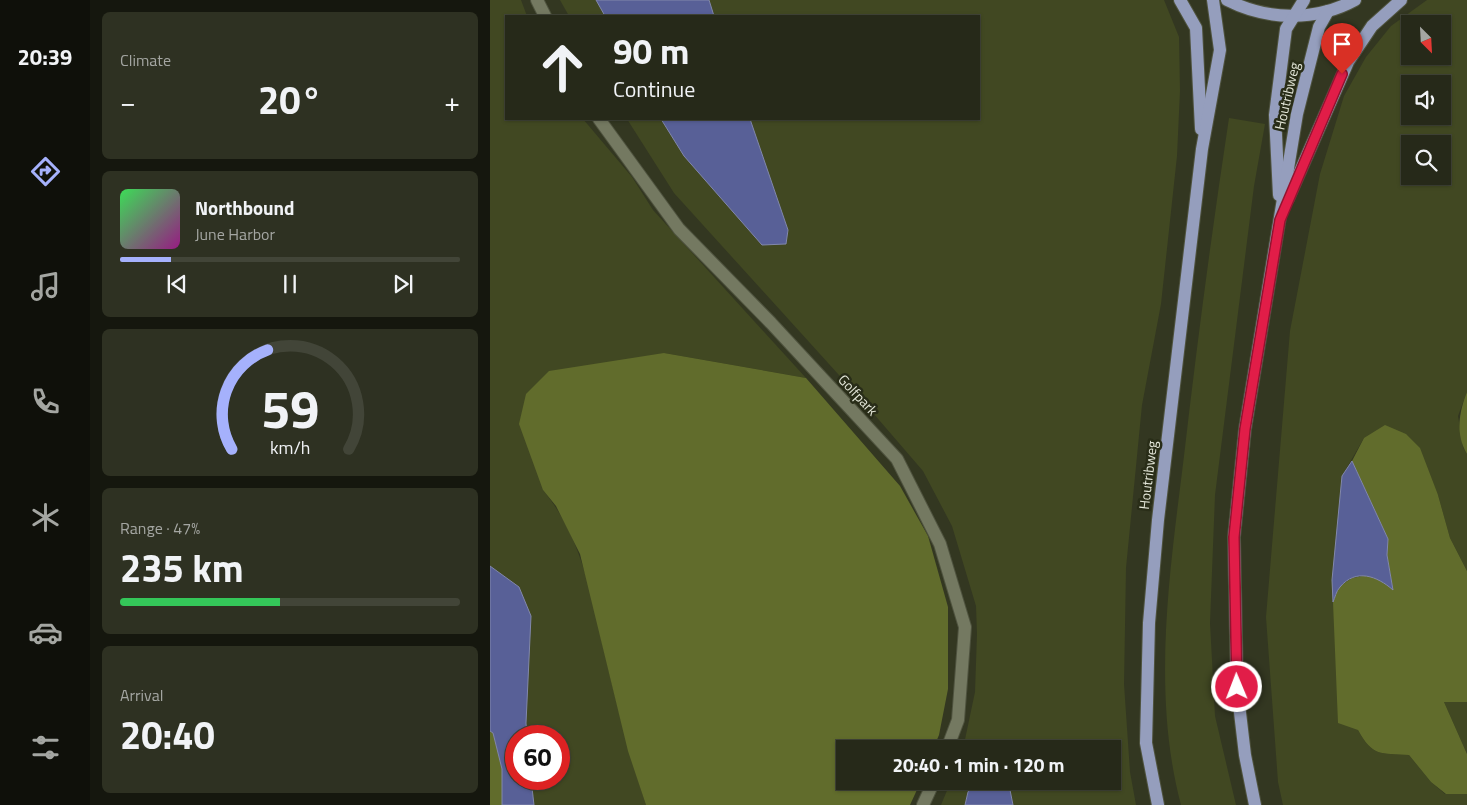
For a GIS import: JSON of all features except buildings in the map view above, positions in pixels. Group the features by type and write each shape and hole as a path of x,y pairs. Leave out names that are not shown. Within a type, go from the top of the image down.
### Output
{"main road":[{"name":"Houtribweg","path":"1180,0 1196,28 1202,149"},
{"name":"Houtribweg","path":"1158,805 1146,743 1149,623 1158,520 1202,149 1220,50 1213,0"},
{"path":"1227,0 1263,13 1293,16 1328,11 1354,0"},
{"name":"Houtribweg","path":"1280,220 1275,115 1286,29 1304,0"},
{"path":"1280,220 1348,62 1372,26 1401,0"},
{"name":"Houtribweg","path":"1255,805 1245,755 1237,687 1234,537 1245,429 1297,114 1319,27 1328,11"}],"street":[{"path":"537,0 544,15"},
{"name":"Golfpark","path":"600,120 679,229 771,323 897,459 940,544 965,627 958,720 950,740"},
{"path":"923,805 930,790"}],"green space":[{"path":"490,0 521,0 527,15 505,15 505,120 584,120 632,177 653,210 806,378 664,353 543,490 568,528 584,569 619,712 646,805 534,805 532,790 570,790 570,725 526,725 519,587 490,566"},
{"path":"560,0 596,0 604,15 568,15"},
{"path":"709,0 1164,0 1179,37 1180,91 1177,156 1161,304 1142,405 1126,568 1124,684 1130,772 1136,805 1013,805 1010,790 1121,790 1121,740 965,740 975,692 976,606 952,526 923,471 867,406 674,193 628,120 662,120 684,156 762,245 786,244 788,230 750,120 980,120 980,15 714,15"},
{"path":"1427,0 1467,0 1467,392 1458,416 1463,447 1467,454 1467,571 1450,538 1438,495 1364,438 1342,476 1358,730 1368,745 1378,752 1409,755 1431,782 1445,794 1467,794 1467,805 1283,805 1278,782 1266,617 1290,331 1320,174 1344,96 1366,57 1391,26 1401,19 1401,65 1451,65 1451,15 1406,15"},
{"path":"1229,118 1265,124 1254,186 1215,495 1210,623 1215,716 1236,805 1181,805 1172,762 1167,719 1165,675 1169,587 1199,329"},
{"path":"664,353 806,378 900,486 928,536 948,607 948,689 939,735 937,740 836,740 836,790 917,790 910,805 646,805 628,751 580,554 556,506 543,490 519,424 526,394 549,371"},
{"path":"1467,392 1467,454 1461,439 1460,415"},
{"path":"1385,425 1406,434 1420,448 1438,495 1450,538 1467,571 1467,702 1444,702 1467,754 1467,794 1446,794 1431,782 1409,755 1378,752 1368,745 1358,730 1338,723 1333,602 1339,587 1352,578 1368,575 1381,580 1393,589 1387,555 1388,539 1352,461 1364,438"},
{"path":"1444,702 1467,702 1467,754"},
{"path":"490,731 493,733 502,769 502,805 490,805"},
{"path":"947,790 969,790 965,805 941,805"}],"water":[{"path":"596,0 709,0 714,15 604,15"},
{"path":"662,120 750,120 788,230 786,244 762,245 684,156"},
{"path":"1352,461 1388,539 1387,555 1393,590 1373,578 1366,576 1353,577 1340,587 1333,602 1332,580 1342,476"},
{"path":"490,566 519,587 531,616 526,725 505,725 505,790 532,790 534,805 502,805 502,769 493,733 490,731"},
{"path":"969,790 1010,790 1013,805 965,805"}],"route":[{"path":"1237,687 1234,537 1245,429 1280,220 1342,74"}]}
